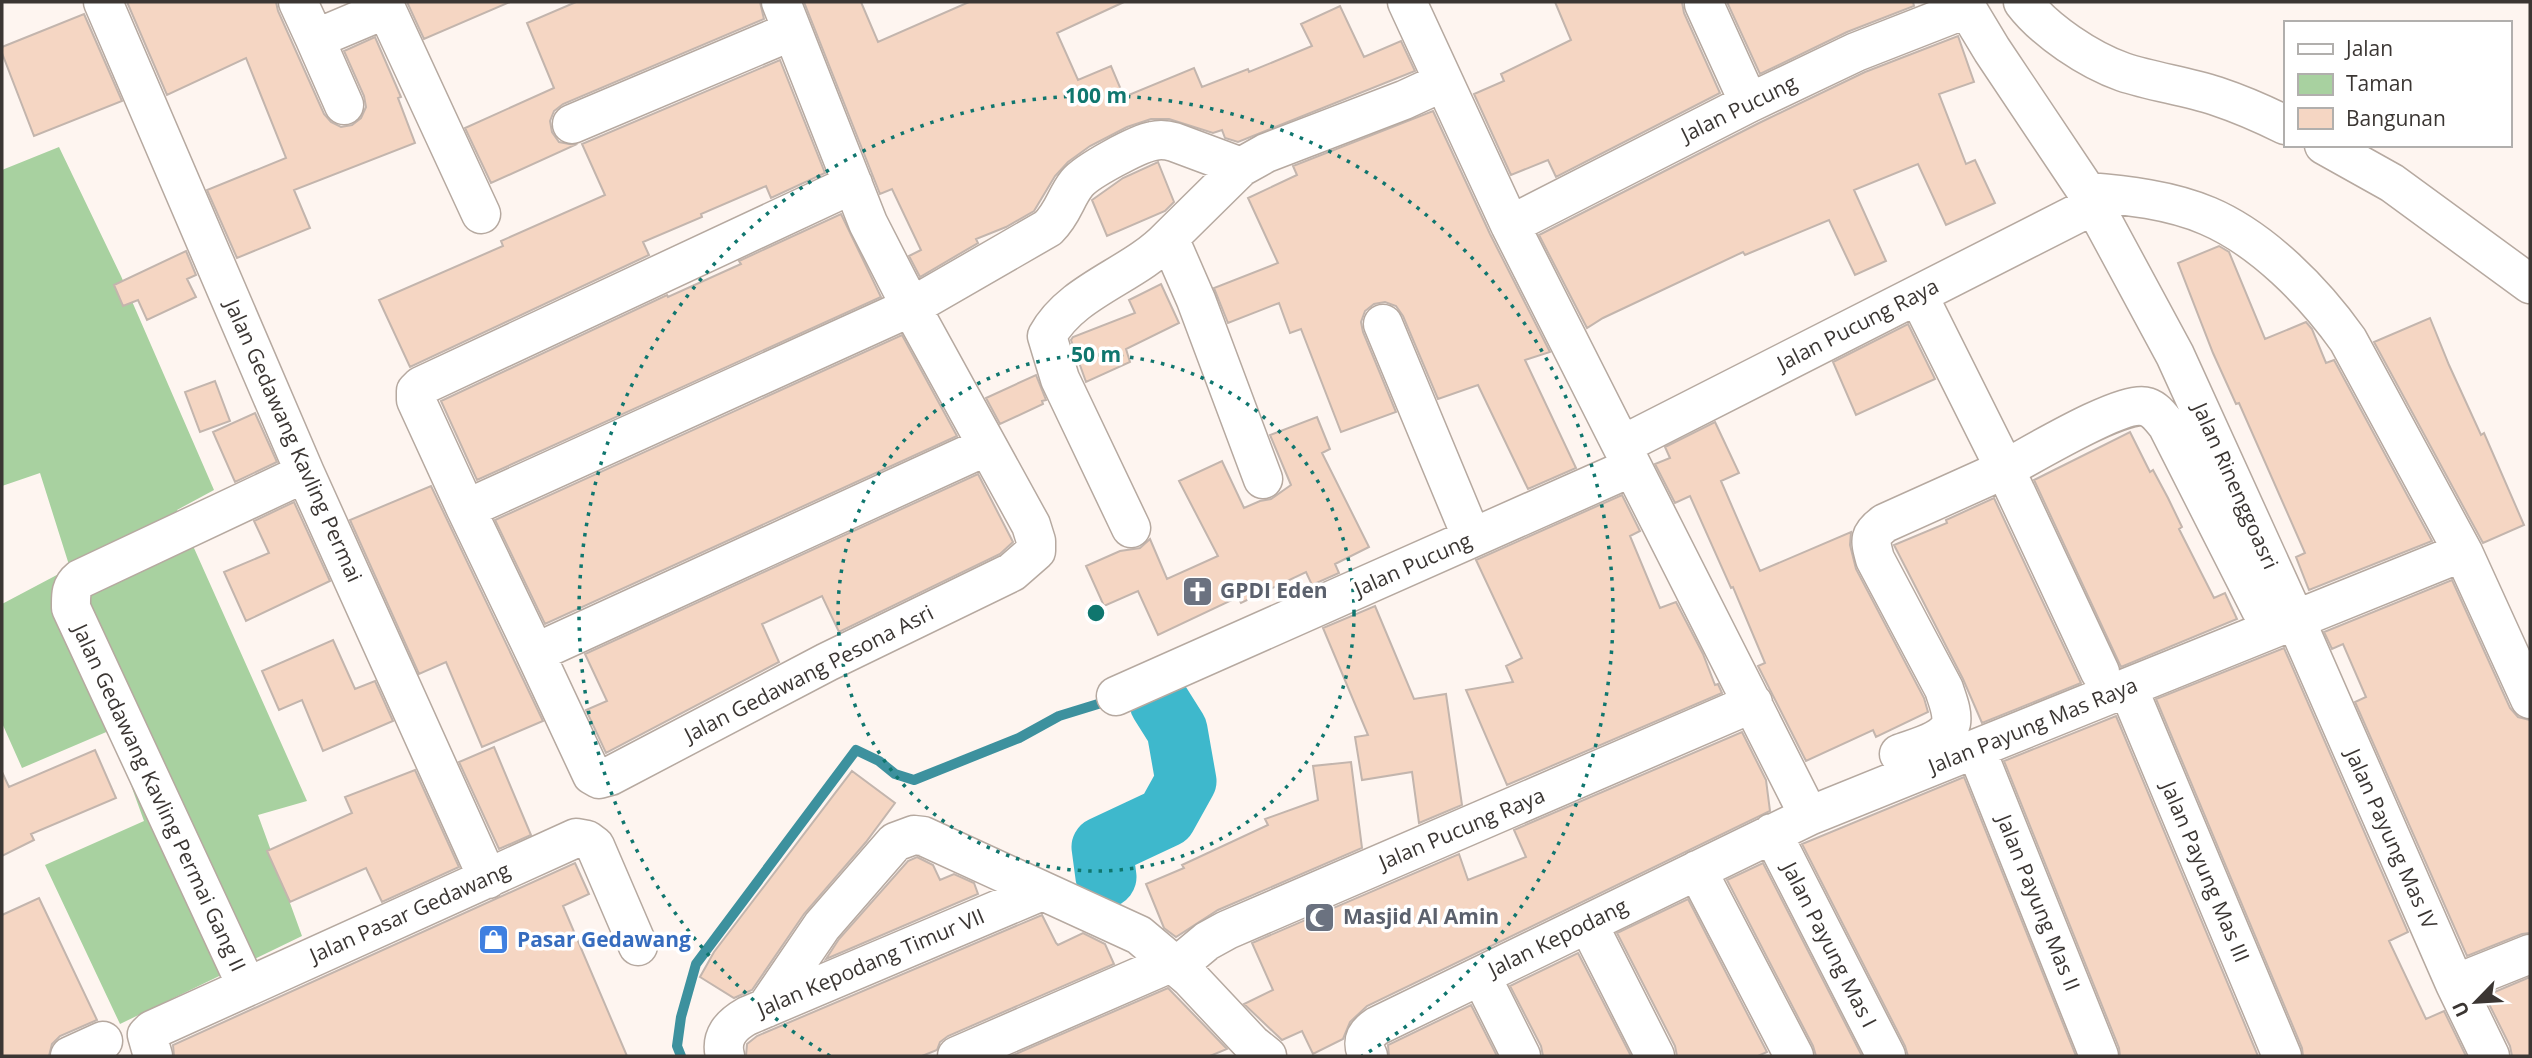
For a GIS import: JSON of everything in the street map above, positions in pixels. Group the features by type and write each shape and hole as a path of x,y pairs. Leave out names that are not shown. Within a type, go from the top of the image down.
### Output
{"street":[{"name":"Jalan Gedawang Kavling Permai","path":"103,2 305,473 488,879"},
{"path":"298,2 344,105"},
{"path":"1407,2 1510,225 1804,804 1946,733 1951,723 1951,712 1944,689 1875,559 1870,542 1874,531 1885,523 2005,469 2107,415 2129,407 2145,406 2156,411 2167,425 2278,615 2463,552"},
{"path":"2023,2 2040,20 2080,51 2122,71 2216,96 2256,110 2284,124"},
{"path":"1704,4 1749,103"},
{"path":"315,39 384,5 481,214"},
{"name":"Jalan Pucung","path":"1510,225 1749,103 1856,52 1965,5"},
{"name":"Jalan Rinenggoasri","path":"1965,5 2090,199 2175,355 2278,615"},
{"name":"Jalan Gedawang Pesona Asri","path":"572,124 787,17 853,184 868,223 1031,525 1036,541 1036,551 1012,572 827,662 610,776 599,779 592,775 466,509 416,400 416,391 421,386 853,184"},
{"path":"1131,528 1060,379 1047,337 1055,321 1074,304 1154,254 1241,167 1266,153 1444,82"},
{"path":"466,509 911,306 1048,228 1060,216 1077,183 1112,159 1152,141 1174,142 1241,167"},
{"path":"2328,147 2392,183 2530,284"},
{"path":"2090,199 2124,195 2207,215 2240,233 2289,272 2332,317 2348,340 2463,552 2530,699"},
{"name":"Jalan Pucung Raya","path":"1627,456 2090,199"},
{"path":"1170,238 1263,479"},
{"name":"Jalan Payung Mas III","path":"1918,295 2114,680 2282,1056"},
{"path":"1383,324 1472,538"},
{"path":"535,653 987,446"},
{"name":"Jalan Pucung","path":"1116,696 1472,538 1627,456"},
{"name":"Jalan Gedawang Kavling Permai Gang II","path":"247,987 71,608 71,592 80,579 305,473"},
{"name":"Jalan Payung Mas Raya","path":"1772,834 1804,804 1976,749 2114,680 2278,615"},
{"name":"Jalan Payung Mas IV","path":"2278,615 2490,1056"},
{"name":"Jalan Pucung Raya","path":"957,1056 1179,962 1227,930 1753,703"},
{"name":"Jalan Payung Mas II","path":"1976,749 2099,1056"},
{"name":"Jalan Kepodang","path":"1368,1056 1363,1044 1367,1032 1772,834"},
{"name":"Jalan Payung Mas I","path":"1772,834 1885,1056"},
{"path":"766,1008 822,926 895,842 904,837 923,836 1139,935 1179,962 1247,1052"},
{"name":"Jalan Pasar Gedawang","path":"153,1056 147,1035 152,1030 576,838 587,840 595,846 638,946"},
{"path":"1698,870 1794,1056"},
{"name":"Jalan Kepodang Timur VII","path":"724,1056 724,1040 728,1031 747,1016 1042,891"},
{"path":"1588,924 1656,1056"},
{"path":"2455,984 2530,954"},
{"path":"1481,976 1521,1056"}],"green space":[{"path":"59,147 121,276 214,490 177,510 307,801 258,815 302,936 120,1024 45,865 144,821 111,730 22,768 2,723 2,604 70,568 40,473 2,486 2,170"}],"building":[{"path":"127,2 276,2 324,114 331,122 341,127 352,125 361,118 366,107 364,96 344,51 375,37 401,97 398,98 415,143 294,190 310,228 237,258 207,190 286,158 246,58 167,95"},
{"path":"407,2 510,2 424,39"},
{"path":"576,2 760,2 764,19 563,104 554,111 550,121 552,132 559,142 575,145 491,183 465,128 554,88 527,23"},
{"path":"804,2 861,2 878,42 969,2 1124,2 1057,33 1078,80 1111,66 1124,97 1194,68 1202,87 1248,69 1249,72 1312,46 1301,24 1340,6 1364,57 1401,41 1415,71 1238,142 1225,138 1222,130 1213,133 1169,119 1151,119 1127,127 1090,146 1068,162 1055,176 1034,211 1006,227 976,239 978,243 920,277 909,256 921,250 892,189 880,194"},
{"path":"1555,2 1682,2 1684,13 1720,93 1556,177 1548,160 1511,175 1474,94 1504,81 1501,74 1571,40"},
{"path":"1727,2 1913,2 1914,6 1847,32 1760,74"},
{"path":"84,14 122,101 34,136 2,47"},
{"path":"1958,36 1974,82 1939,94 1966,164 1975,160 1995,203 1946,225 1918,164 1854,190 1886,261 1855,275 1829,220 1745,255 1743,252 1587,328 1539,235 1865,72"},
{"path":"780,60 825,173 771,198 766,186 701,214 702,217 643,242 649,255 410,367 379,300 503,246 501,241 605,195 582,144"},
{"path":"1433,111 1490,234 1550,352 1525,360 1576,468 1528,489 1478,385 1438,399 1403,316 1396,306 1385,302 1374,304 1365,311 1361,322 1396,412 1341,432 1301,329 1290,333 1279,303 1228,323 1214,288 1278,263 1248,198 1297,175 1293,166"},
{"path":"1158,162 1174,202 1165,211 1107,236 1092,200 1123,178"},
{"path":"841,214 881,297 477,480 441,401 667,295 668,297 741,264 739,261"},
{"path":"2219,246 2229,252 2265,339 2306,322 2312,329 2326,363 2334,360 2432,541 2309,590 2296,557 2305,553 2239,403 2236,404 2213,353 2178,263"},
{"path":"186,251 196,275 187,279 196,297 147,320 138,300 123,306 114,285"},
{"path":"1161,284 1179,323 1126,349 1130,362 1086,382 1071,340 1073,337 1135,313 1129,300"},
{"path":"2430,318 2449,365 2481,435 2484,433 2524,525 2483,543 2374,342"},
{"path":"1908,324 1935,379 1856,415 1833,362"},
{"path":"902,335 957,436 545,624 495,520"},
{"path":"1036,375 1046,400 1042,401 1043,404 1000,424 986,398"},
{"path":"215,381 230,421 200,432 185,392"},
{"path":"255,413 277,462 235,482 213,432"},
{"path":"1317,417 1330,449 1322,453 1369,547 1335,564 1339,573 1312,585 1306,572 1241,603 1238,597 1158,635 1138,591 1104,606 1086,566 1120,551 1140,548 1150,539 1167,579 1218,556 1179,481 1222,461 1244,508 1271,499 1291,485 1270,435"},
{"path":"1715,422 1739,473 1721,481 1760,571 1851,532 1850,545 1856,569 1924,698 1928,712 1876,737 1873,730 1806,761 1758,666 1765,663 1690,496 1675,503 1655,464 1670,458 1665,447"},
{"path":"2130,432 2150,472 2153,470 2168,498 2182,527 2179,529 2214,598 2225,593 2237,619 2121,667 2034,480"},
{"path":"978,474 1013,542 1000,554 839,632 822,596 762,624 779,662 606,753 586,710 607,701 585,654"},
{"path":"431,486 543,721 482,747 446,662 419,674 350,520"},
{"path":"1622,495 1640,531 1630,536 1660,608 1676,602 1703,654 1715,685 1718,684 1722,693 1507,785 1466,690 1513,682 1506,666 1522,658 1476,560"},
{"path":"1994,498 2081,683 1982,723 1963,679 1894,545 1947,523 1946,520"},
{"path":"294,502 330,581 246,621 224,572 269,553 254,521"},
{"path":"2452,580 2510,708 2518,717 2530,720 2530,933 2467,956 2355,702 2366,697 2343,644 2332,649 2324,632"},
{"path":"1375,606 1414,699 1446,694 1462,805 1419,823 1412,772 1362,780 1355,737 1368,735 1323,628"},
{"path":"333,640 355,689 375,681 393,721 323,751 302,700 279,710 262,671"},
{"path":"2284,648 2408,932 2389,941 2426,1019 2444,1011 2466,1056 2303,1056 2302,1048 2156,699"},
{"path":"2116,716 2258,1056 2120,1056 2004,761"},
{"path":"1742,732 1766,780 1770,811 1367,1006 1350,1022 1343,1039 1313,1054 1302,1031 1282,1040 1244,1004 1273,990 1252,943 1459,854 1468,880 1526,857 1514,830"},
{"path":"494,747 531,835 499,849 459,762"},
{"path":"95,750 116,798 31,834 34,840 2,856 2,772 9,787"},
{"path":"1351,762 1362,848 1218,910 1176,937 1164,928 1146,884 1184,868 1182,865 1268,825 1265,819 1318,800 1313,766"},
{"path":"415,770 459,867 382,902 366,868 290,902 267,851 352,813 345,797"},
{"path":"852,771 895,803 866,842 804,914 752,990 734,998 700,977 714,952"},
{"path":"1964,777 2076,1056 1908,1056 1802,844"},
{"path":"917,857 933,865 940,880 954,874 974,883 978,894 826,959 839,939 908,861"},
{"name":"Pasar Gedawang","path":"575,863 589,894 563,906 627,1056 174,1056 173,1045"},
{"path":"1763,863 1862,1056 1816,1056 1727,880"},
{"path":"39,898 97,1020 60,1036 52,1044 49,1056 2,1056 2,915"},
{"path":"1688,899 1767,1052 1758,1056 1677,1056 1675,1046 1617,933"},
{"path":"1042,915 1058,945 1083,933 1105,944 1114,964 948,1036 940,1042 937,1050 922,1056 746,1056 747,1044 757,1036"},
{"path":"1578,953 1631,1056 1543,1056 1541,1046 1510,986"},
{"path":"2530,977 2530,1056 2512,1056 2510,1046 2485,996"},
{"path":"1168,988 1227,1049 1210,1056 1011,1056"},
{"path":"1471,1005 1497,1056 1389,1056 1388,1045"}],"waterway":[{"path":"1139,696 1160,703"},
{"path":"681,1056 677,1046 681,1017 696,964 856,750 879,761 895,774 914,780 1019,738 1059,716 1111,700"},
{"path":"1106,877 1102,847 1166,817 1186,781 1177,730 1160,703"}],"place":[{"name":"GPDI Eden","path":"1197,591"},
{"name":"Masjid Al Amin","path":"1320,917"},
{"name":"Pasar Gedawang","path":"494,940"}]}
